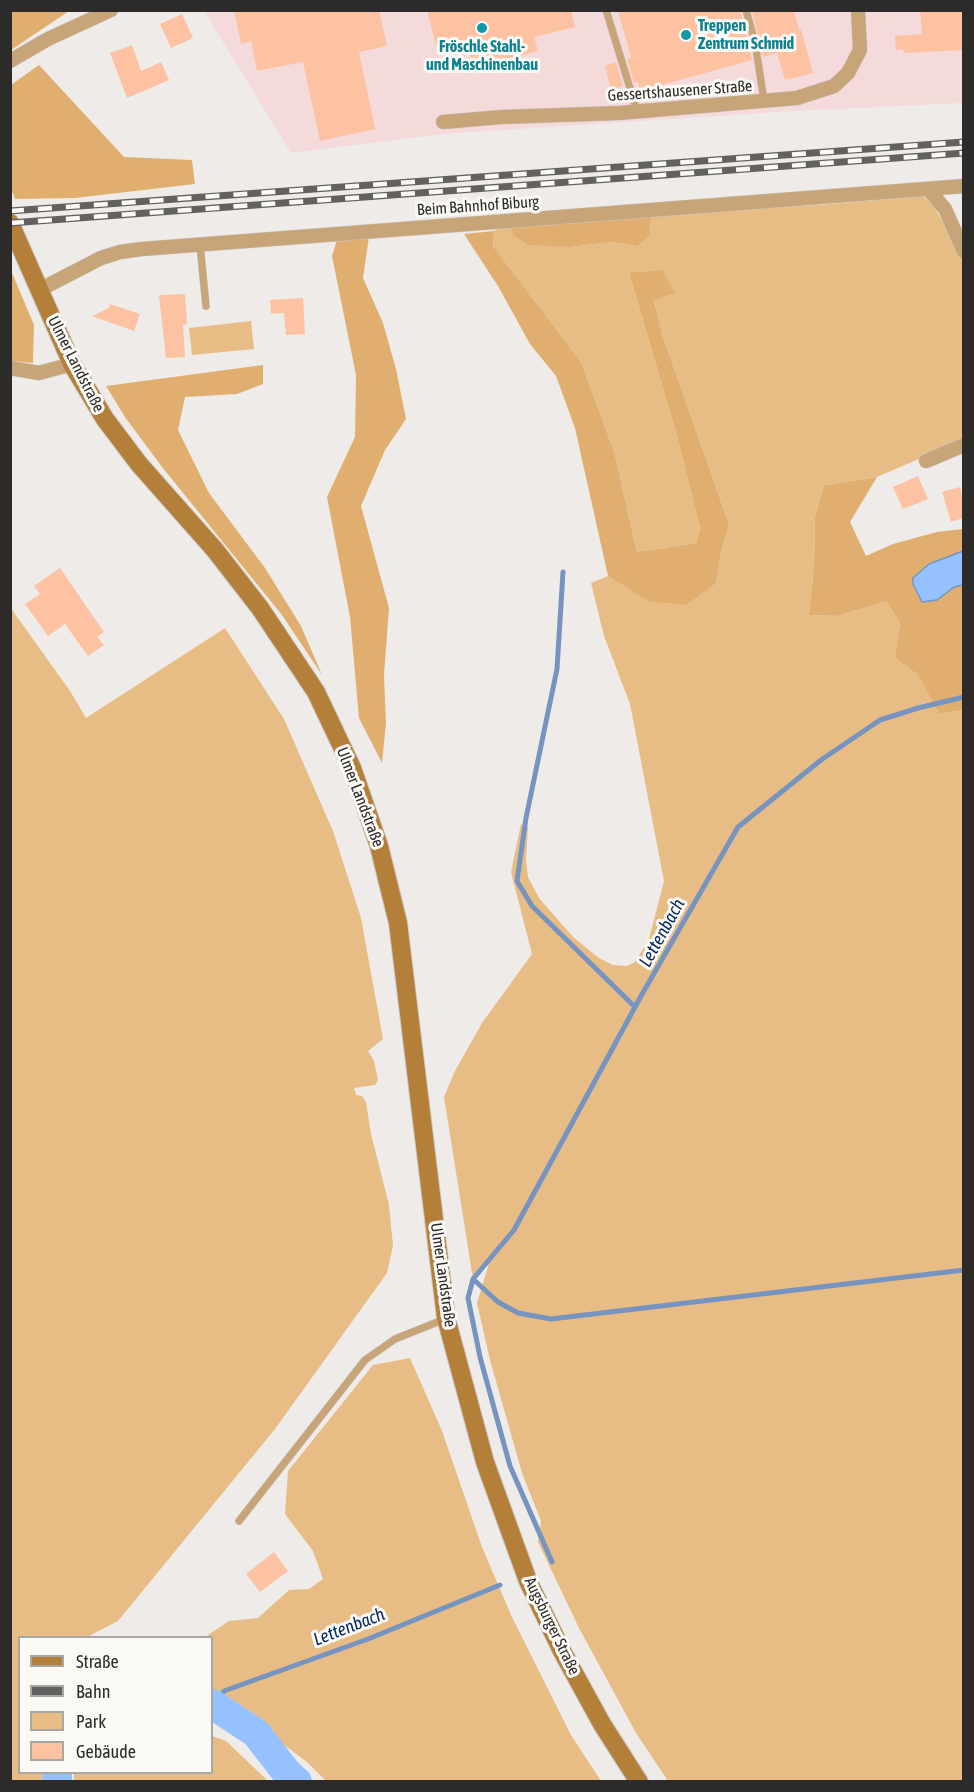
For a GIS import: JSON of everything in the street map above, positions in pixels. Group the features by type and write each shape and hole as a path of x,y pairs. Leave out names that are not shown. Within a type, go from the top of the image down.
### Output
{"main road":[{"name":"Ulmer Landstraße","path":"10,223 72,364 105,420 139,464 215,550 260,608 316,692 352,768 379,846 398,923 446,1318 485,1462"},
{"name":"Augsburger Straße","path":"485,1462 526,1575 563,1653 639,1782"}],"street":[{"path":"10,61 48,39 111,10"},
{"name":"Gessertshausener Straße","path":"443,122 637,111 797,98 834,86 848,73 860,51 858,10"},
{"name":"Beim Bahnhof Biburg","path":"39,290 87,265 120,252 963,186"},
{"path":"928,189 945,209 963,252"},
{"path":"10,368 39,373 72,364"},
{"path":"926,461 963,445"}],"lane":[{"path":"606,10 637,111"},
{"path":"746,10 755,42 764,101"},
{"path":"200,245 206,306"},
{"path":"239,1521 365,1360 395,1339 446,1318"}],"shaded area":[{"path":"69,11 11,50 11,12"},
{"path":"204,11 963,11 963,103 794,111 442,134 291,153"},
{"path":"39,65 124,157 192,160 195,184 75,198 15,199 10,186 11,85"},
{"path":"651,214 649,236 637,246 611,242 570,247 528,245 513,235 512,222"},
{"path":"494,231 493,246 581,362 614,451 637,552 696,543 700,528 677,436 629,273 662,270 675,293 654,300 662,334 729,524 716,583 686,605 647,601 608,576 575,428 556,376 530,344 498,286 464,234"},
{"path":"369,237 363,278 383,323 396,369 406,419 385,450 361,506 389,608 384,675 386,723 382,763 359,718 350,617 327,497 355,437 356,375 332,256 337,240"},
{"path":"10,268 34,325 33,363 11,361"},
{"path":"263,365 263,384 237,394 185,397 178,430 209,493 265,568 301,626 322,675 282,615 162,467 125,417 106,386"},
{"path":"877,477 850,522 866,556 893,544 937,532 963,529 963,551 929,564 937,600 954,587 963,585 963,710 939,714 918,675 895,658 900,623 886,601 838,616 809,615 814,565 815,517 824,485"}],"green space":[{"path":"923,196 933,205 955,243 963,263 963,440 877,477 824,485 815,517 814,565 809,615 838,616 886,601 900,623 895,658 918,675 939,714 963,710 963,1781 668,1781 636,1733 579,1628 538,1542 541,1521 522,1473 490,1360 477,1303 490,1260 473,1279 444,1097 455,1071 482,1023 532,954 511,872 521,824 528,827 526,860 528,877 539,898 573,937 599,958 613,965 627,966 635,962 649,939 664,881 630,704 604,636 591,583 608,576 647,601 716,583 729,524 662,334 654,299 629,273 677,436 700,528 696,543 637,552 614,451 581,362 493,246 494,231 512,222 570,247 611,242 637,246 651,214 818,205"},
{"path":"251,321 254,349 192,355 189,328"},
{"path":"10,607 70,691 86,718 225,628 284,719 333,831 361,918 383,1039 368,1051 374,1061 378,1080 375,1085 354,1088 356,1095 362,1096 366,1102 371,1134 389,1205 393,1246 387,1273 275,1429 118,1621 89,1636 18,1636 18,1774 41,1774 45,1782 10,1781"},
{"path":"410,1358 442,1431 482,1547 511,1615 571,1735 601,1781 326,1781 307,1762 213,1692 213,1636 206,1636 229,1621 258,1618 289,1590 309,1589 323,1579 313,1551 285,1514 288,1471 373,1365"},
{"path":"213,1736 226,1741 268,1781 74,1781 74,1774 213,1774"}],"water":[{"path":"963,551 963,585 954,587 937,600 922,602 913,584 913,578 929,564"}],"building":[{"path":"234,10 379,10 387,46 359,52 375,129 320,141 303,62 257,71 251,41 241,44"},
{"name":"Fröschle Stahl- und Maschinenbau","path":"427,10 571,10 575,27 534,37 538,51 487,65 474,61 462,45 438,53"},
{"name":"Treppen Zentrum Schmid","path":"618,10 740,10 752,60 640,91 638,82 634,83 627,59 631,58"},
{"path":"752,10 794,10 813,73 785,80 777,53 763,57"},
{"path":"920,10 963,10 963,50 904,53 903,49 896,50 895,36 922,34"},
{"path":"182,14 193,38 171,48 160,24"},
{"path":"132,45 141,71 161,62 169,80 127,98 110,53"},
{"path":"616,62 623,86 611,89 605,66"},
{"path":"185,294 187,324 183,325 185,357 166,358 159,295"},
{"path":"303,298 305,334 286,335 284,313 271,314 270,300"},
{"path":"110,304 140,314 134,331 92,316 109,308"},
{"path":"918,476 928,499 903,509 893,487"},
{"path":"960,487 963,499 963,518 951,522 942,492"},
{"path":"60,568 104,632 97,637 104,645 88,656 65,624 48,636 25,604 40,594 34,586"},
{"path":"274,1552 288,1571 260,1592 246,1574"}],"waterway":[{"path":"563,572 557,669 526,818 517,881 532,906 635,1007"},
{"name":"Lettenbach","path":"552,1562 510,1466 480,1357 468,1298 473,1279 514,1230 641,996 738,827 821,760 880,720 964,697"},
{"name":"Lettenbach","path":"473,1279 498,1302 518,1313 551,1319 964,1270"},
{"name":"Lettenbach","path":"214,1705 224,1691 368,1639 500,1585"},
{"path":"213,1705 256,1733 287,1773 297,1782"},
{"path":"57,1774 57,1782"}],"railway":[{"path":"10,211 964,142"},
{"path":"10,223 964,153"}],"place":[{"name":"Fröschle Stahl- und Maschinenbau","path":"482,28"},
{"name":"Treppen Zentrum Schmid","path":"686,35"}]}
